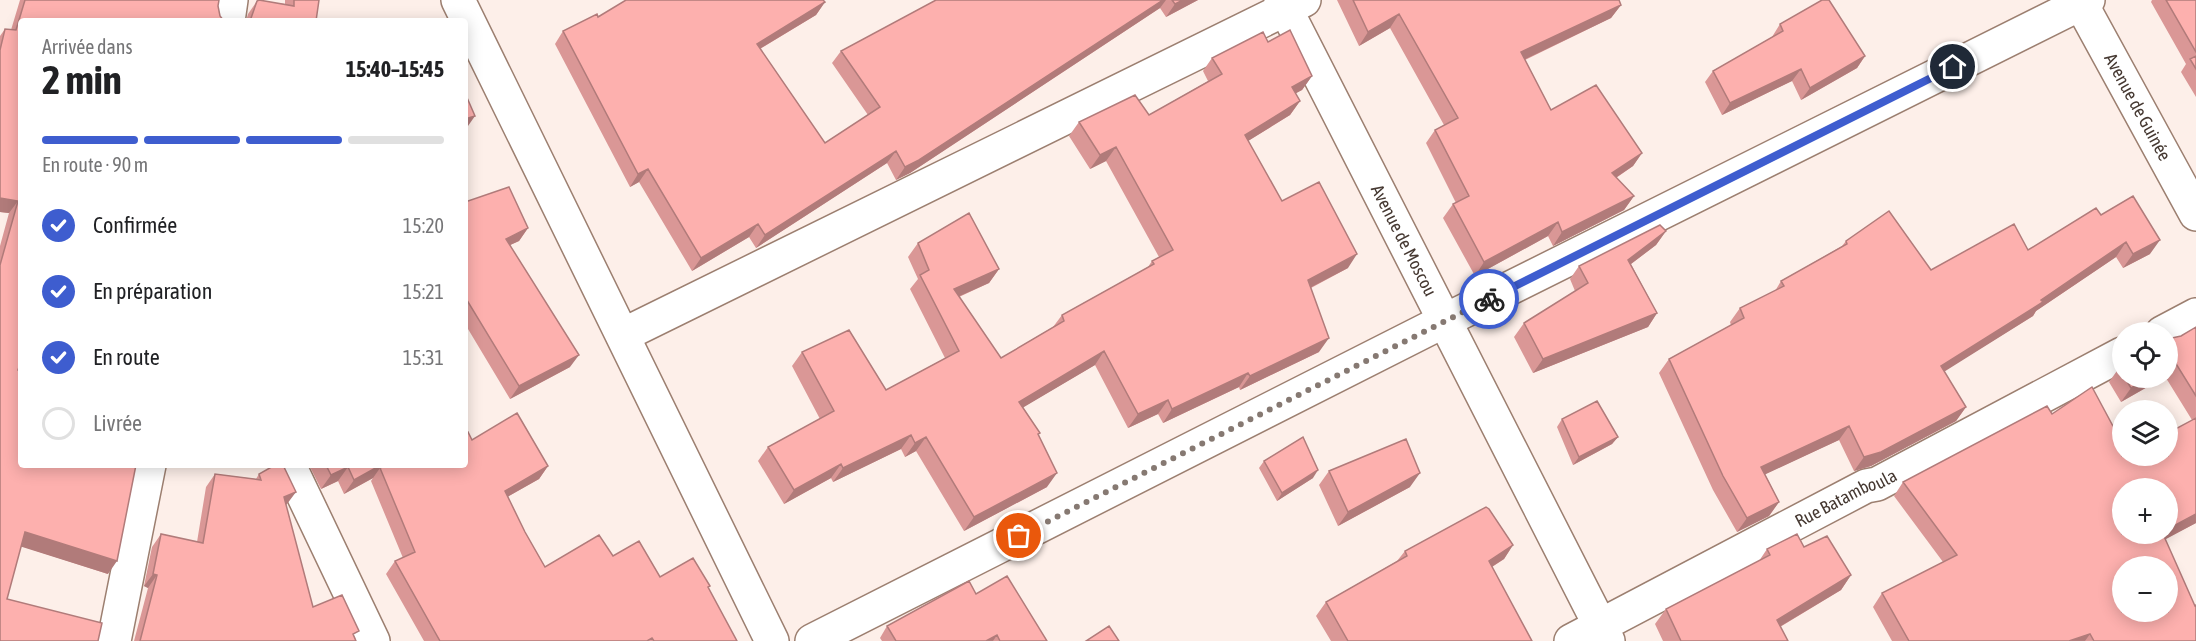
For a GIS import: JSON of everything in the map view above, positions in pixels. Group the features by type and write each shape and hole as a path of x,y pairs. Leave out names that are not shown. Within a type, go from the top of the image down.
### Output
{"street":[{"path":"228,18 231,0"},
{"path":"458,0 467,18"},
{"path":"812,641 2082,1"},
{"name":"Avenue de Guinée","path":"2082,1 2196,214"},
{"path":"623,335 1290,3"},
{"name":"Avenue de Moscou","path":"1290,3 1444,321 1604,633"},
{"path":"468,20 772,641"},
{"path":"2178,325 2196,315"},
{"name":"Rue Batamboula","path":"1571,641 1604,633 1866,486 1877,484 2112,359"},
{"path":"114,641 148,468"},
{"path":"290,468 373,641"}],"building":[{"path":"25,0 219,0 218,6 222,18 20,18"},
{"path":"294,0 319,0 316,18 251,18 257,1 294,6"},
{"path":"626,0 823,0 825,2 757,44 825,143 880,107 841,51 936,0 1163,0 919,160 905,167 896,151 765,235 758,224 701,258 648,169 638,174 563,31 597,14 598,17"},
{"path":"1353,0 1619,0 1621,5 1521,52 1551,110 1596,85 1642,153 1612,173 1634,196 1562,232 1558,222 1484,262 1453,204 1469,196 1435,130 1458,118 1399,14 1368,32"},
{"path":"1822,0 1829,0 1865,56 1810,88 1801,69 1730,103 1713,71 1783,31 1780,24"},
{"path":"2166,0 2196,0 2196,52"},
{"path":"18,23 18,201 0,198 0,50 5,29 16,30"},
{"path":"1290,30 1312,76 1292,87 1300,101 1245,135 1282,201 1319,182 1357,254 1308,280 1329,338 1250,376 1248,373 1172,409 1168,400 1138,414 1104,351 1019,402 1040,433 1038,434 1057,473 974,517 926,437 915,443 911,435 843,468 841,464 794,490 768,447 834,411 802,352 849,330 886,390 959,351 920,275 929,270 918,243 969,213 999,269 954,289 1001,358 1064,321 1062,315 1154,264 1152,261 1173,250 1116,147 1100,155 1079,122 1135,95 1149,115 1222,74 1212,58 1263,32 1268,42"},
{"path":"2196,56 2196,69 2190,59"},
{"path":"468,100 475,116 468,118"},
{"path":"509,187 528,228 506,239 579,355 519,386 468,302 468,201"},
{"path":"2133,196 2160,240 2133,254 2126,242 2041,300 2043,302 1941,366 1966,407 1881,452 1864,457 1849,426 1761,467 1779,502 1747,518 1723,476 1669,359 1744,318 1740,308 1784,286 1781,281 1847,244 1846,241 1889,211 1931,270 2014,224 2028,250 2096,208 2101,215"},
{"path":"18,201 18,468 135,468 117,561 25,532 7,599 102,623 98,641 0,641 0,265"},
{"path":"1660,225 1666,231 1628,260 1657,313 1543,359 1524,323 1588,283 1579,266"},
{"path":"2196,327 2196,396 2178,367 2178,337"},
{"path":"2092,387 2112,424 2112,466 2178,466 2178,428 2196,418 2196,514 2178,524 2178,478 2112,478 2112,544 2167,544 2173,556 2112,556 2112,622 2178,622 2178,568 2196,605 2196,641 2094,641 2090,634 2069,641 1909,641 1882,593 1957,555 1903,482 2047,406 2052,414"},
{"path":"1597,401 1618,437 1579,457 1562,419"},
{"path":"517,413 548,466 505,491 545,567 599,535 613,556 639,541 660,577 693,558 710,586 708,587 737,641 654,641 652,638 647,641 440,641 395,561 415,552 380,468 468,468 468,432 472,440"},
{"path":"1303,437 1318,470 1282,493 1264,461"},
{"path":"1406,439 1420,473 1348,512 1329,471"},
{"path":"270,468 284,468 296,492 284,497 313,607 342,595 359,631 353,634 356,641 140,641 157,575 153,574 161,534 203,543 215,474 261,480 259,474"},
{"path":"328,468 346,468 331,475"},
{"path":"348,468 376,468 354,480"},
{"path":"1486,507 1513,545 1489,561 1532,641 1348,641 1326,602 1407,556 1405,551"},
{"path":"1797,534 1804,547 1827,536 1851,575 1777,620 1788,641 1681,641 1666,609 1770,555 1767,549"},
{"path":"1007,576 1047,641 1000,641 997,635 986,641 896,641 887,626 969,581 976,594"},
{"path":"1109,626 1119,641 1086,641"}],"way so far":[{"path":"1019,536 1489,299"}],"route":[{"path":"1489,299 1953,67"}]}
